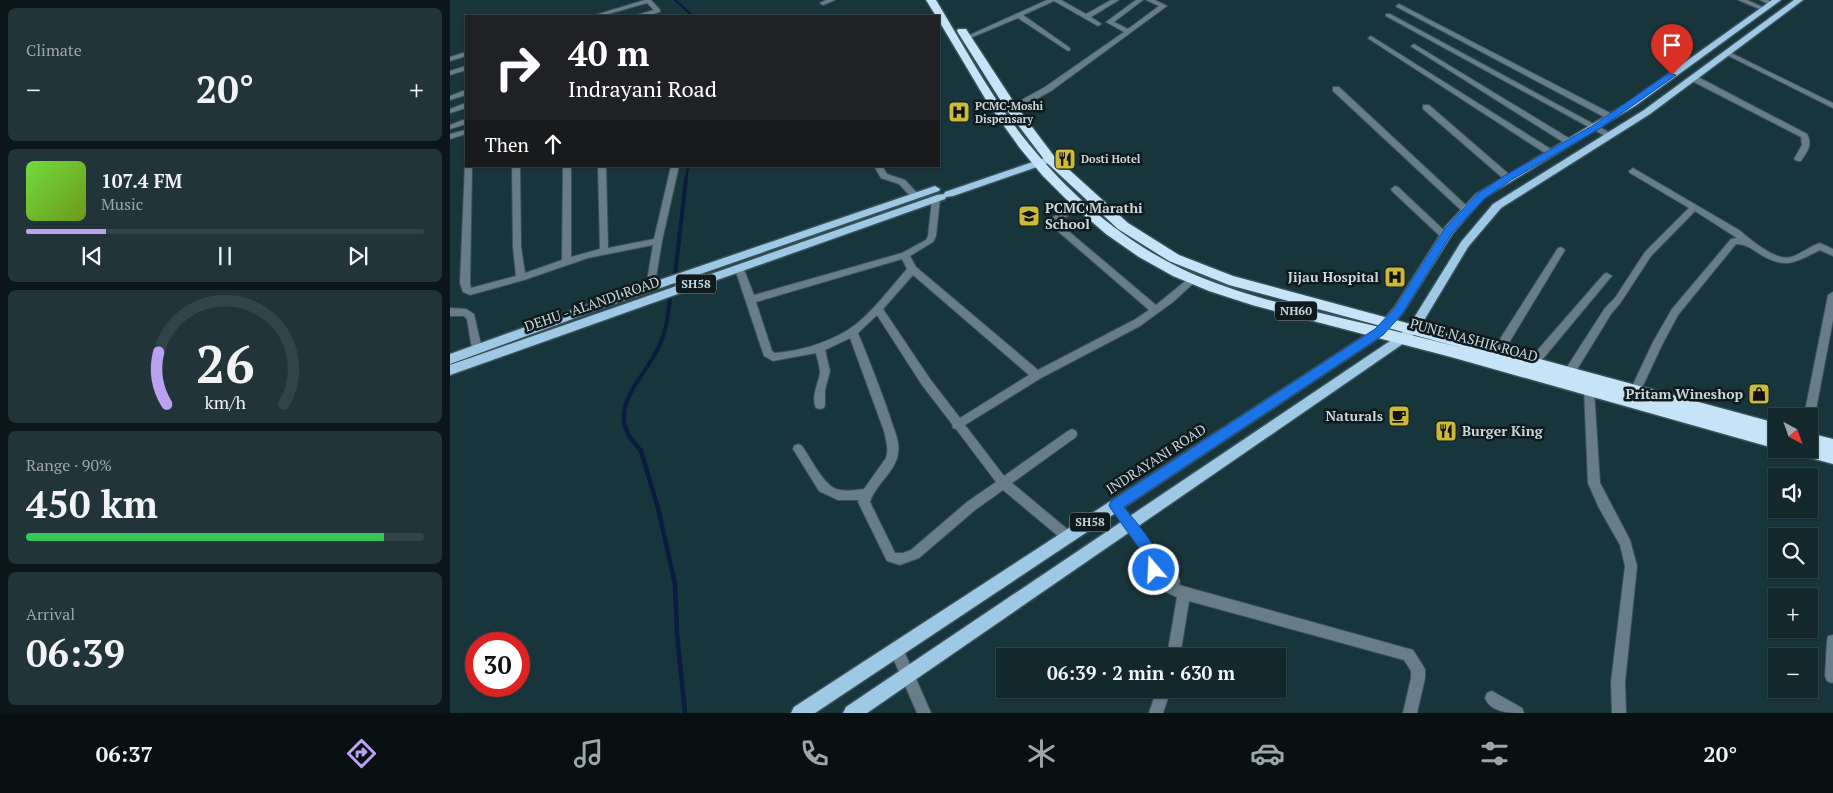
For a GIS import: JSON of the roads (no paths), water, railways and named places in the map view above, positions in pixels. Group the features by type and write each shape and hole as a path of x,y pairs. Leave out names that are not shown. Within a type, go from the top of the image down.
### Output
{"highway":[{"name":"PUNE NASHIK ROAD","path":"931,0 990,96 1081,205 1139,252 1192,280 1233,294 1384,327"},
{"name":"PUNE NASHIK ROAD","path":"942,0 1041,157 1123,226 1174,258 1229,280 1589,389 1768,440"},
{"name":"PUNE NASHIK ROAD","path":"1408,334 1497,353 1768,428"},
{"path":"1818,442 1833,446"},
{"path":"1818,454 1833,458"}],"main road":[{"path":"1408,334 1468,238 1482,220 1497,206 1518,191 1610,135 1693,78 1799,0"},
{"path":"1384,327 1398,312 1445,236 1480,196 1569,142 1596,128 1769,3"},
{"name":"DEHU - ALANDI ROAD","path":"450,370 740,269 1041,157"},
{"name":"DEHU - ALANDI ROAD","path":"450,359 915,196 941,193"},
{"name":"INDRAYANI ROAD","path":"800,713 1384,327"},
{"name":"SH58","path":"852,713 1408,334"}],"street":[{"path":"598,15 648,0 658,10 642,15"},
{"path":"823,2 832,0"},
{"path":"966,38 1052,0"},
{"path":"1056,0 1098,24"},
{"path":"1086,17 1116,0"},
{"path":"1128,31 1109,22 1140,0"},
{"path":"1012,109 1048,89 1164,6 1149,0"},
{"path":"1741,0 1769,3"},
{"path":"1399,6 1611,117"},
{"path":"1018,15 1068,49"},
{"path":"1388,15 1610,135"},
{"path":"1371,38 1551,153"},
{"path":"1414,46 1569,142"},
{"path":"1727,53 1833,106"},
{"path":"450,59 465,54"},
{"path":"450,72 465,68"},
{"path":"1693,78 1804,136 1807,141 1806,146 1798,160"},
{"path":"1336,89 1466,210"},
{"path":"450,98 465,93"},
{"path":"450,111 465,106"},
{"path":"1426,107 1508,178"},
{"path":"450,127 465,122"},
{"path":"450,137 465,132"},
{"path":"468,167 465,283 466,290 470,292 604,251 658,241"},
{"path":"516,167 517,247 520,278"},
{"path":"566,262 567,167"},
{"path":"602,167 604,251"},
{"path":"651,287 658,241 676,167"},
{"path":"879,167 884,176 902,182 915,196"},
{"path":"1633,171 1781,261 1788,261 1820,246 1833,253"},
{"path":"1395,188 1445,236"},
{"path":"750,300 905,254 929,242 941,193"},
{"path":"1081,205 1056,219 1056,225 1156,311"},
{"path":"1569,373 1648,254 1694,208"},
{"path":"1635,391 1658,342 1675,312 1734,241 1747,242"},
{"path":"1497,353 1561,250"},
{"path":"905,254 912,269 1037,375"},
{"path":"740,269 768,353 773,357 820,348 853,332 878,309 912,269"},
{"path":"1534,363 1607,276"},
{"path":"957,425 1037,375 1137,323 1156,311 1192,280"},
{"path":"1811,408 1833,295"},
{"path":"878,309 916,368 957,425 1003,483 1068,537"},
{"path":"450,312 466,313 471,317 477,349"},
{"path":"853,332 880,405 894,450 891,460 865,494 864,502 866,511 891,557 897,560 905,559 915,554 971,506 1072,434"},
{"path":"820,348 825,371 820,390 820,405"},
{"path":"1589,389 1594,483 1597,495 1625,540 1630,554 1631,566 1618,682 1619,713"},
{"path":"798,450 822,488 828,492 844,496 865,494"},
{"path":"1116,505 1151,554 1154,570 1165,586 1408,655 1418,669 1410,713"},
{"path":"1173,648 1178,591"},
{"path":"1833,641 1833,678"},
{"path":"896,649 924,713"},
{"path":"1156,713 1161,698"},
{"path":"1492,698 1517,713"}],"waterway":[{"path":"675,0 692,15"},
{"path":"686,180 688,167"},
{"path":"675,275 686,179"},
{"path":"624,413 634,386 656,353 667,321 670,298"},
{"path":"624,413 624,424 629,436 641,451 658,508 675,584 677,634 685,713"}],"place":[{"name":"PCMC-Moshi Dispensary","path":"959,112"},
{"name":"Dosti Hotel","path":"1065,159"},
{"name":"PCMC Marathi School","path":"1029,216"},
{"name":"Jijau Hospital","path":"1395,277"},
{"name":"Pritam Wineshop","path":"1759,394"},
{"name":"Naturals","path":"1399,416"},
{"name":"Burger King","path":"1446,431"}]}
